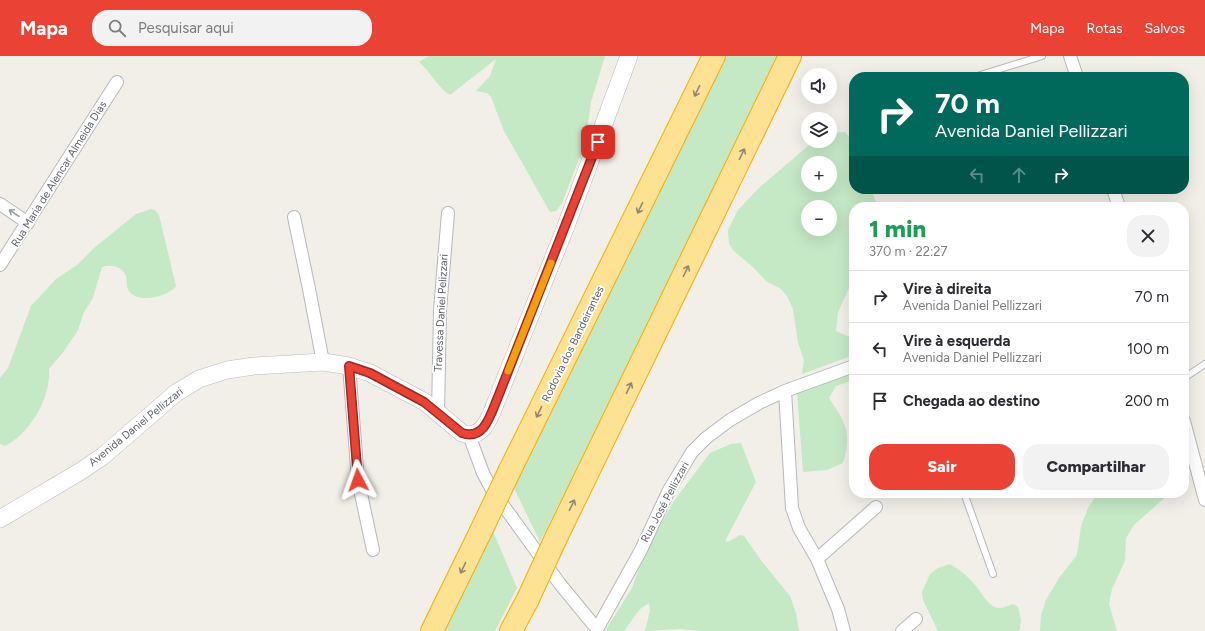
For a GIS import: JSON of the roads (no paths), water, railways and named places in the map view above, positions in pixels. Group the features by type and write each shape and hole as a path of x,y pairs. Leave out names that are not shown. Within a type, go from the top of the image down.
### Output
{"highway":[{"name":"Rodovia dos Bandeirantes","path":"432,631 714,56"},
{"path":"511,631 528,599 555,540 790,56"}],"street":[{"path":"597,630 560,584 492,490 483,473 469,435 480,432 486,425 498,397 566,226 629,56"},
{"path":"1070,56 1075,72"},
{"name":"Rua Maria de Alencar Almeida Dias","path":"0,265 117,82"},
{"path":"0,204 28,223"},
{"name":"Travessa Daniel Pelizzari","path":"438,413 440,310 448,213"},
{"path":"294,217 310,289 323,362"},
{"name":"Avenida Daniel Pellizzari","path":"0,519 82,471 103,456 176,393 199,379 227,370 254,366 323,362 349,366 370,373 405,391 424,402 454,428 469,435"},
{"path":"349,366 358,480 373,550"},
{"name":"Rua José Pellizzari","path":"597,630 640,550 669,490 692,452 706,438 730,420 759,403 785,391 849,368"},
{"path":"785,391 792,508 799,528 817,560 838,609 844,631"},
{"path":"1189,441 1205,500"},
{"path":"817,560 876,507"},
{"path":"902,631 916,619"}],"lane":[{"path":"990,72 1042,56"},
{"path":"1189,375 1205,364"},
{"path":"966,498 993,574"}]}
